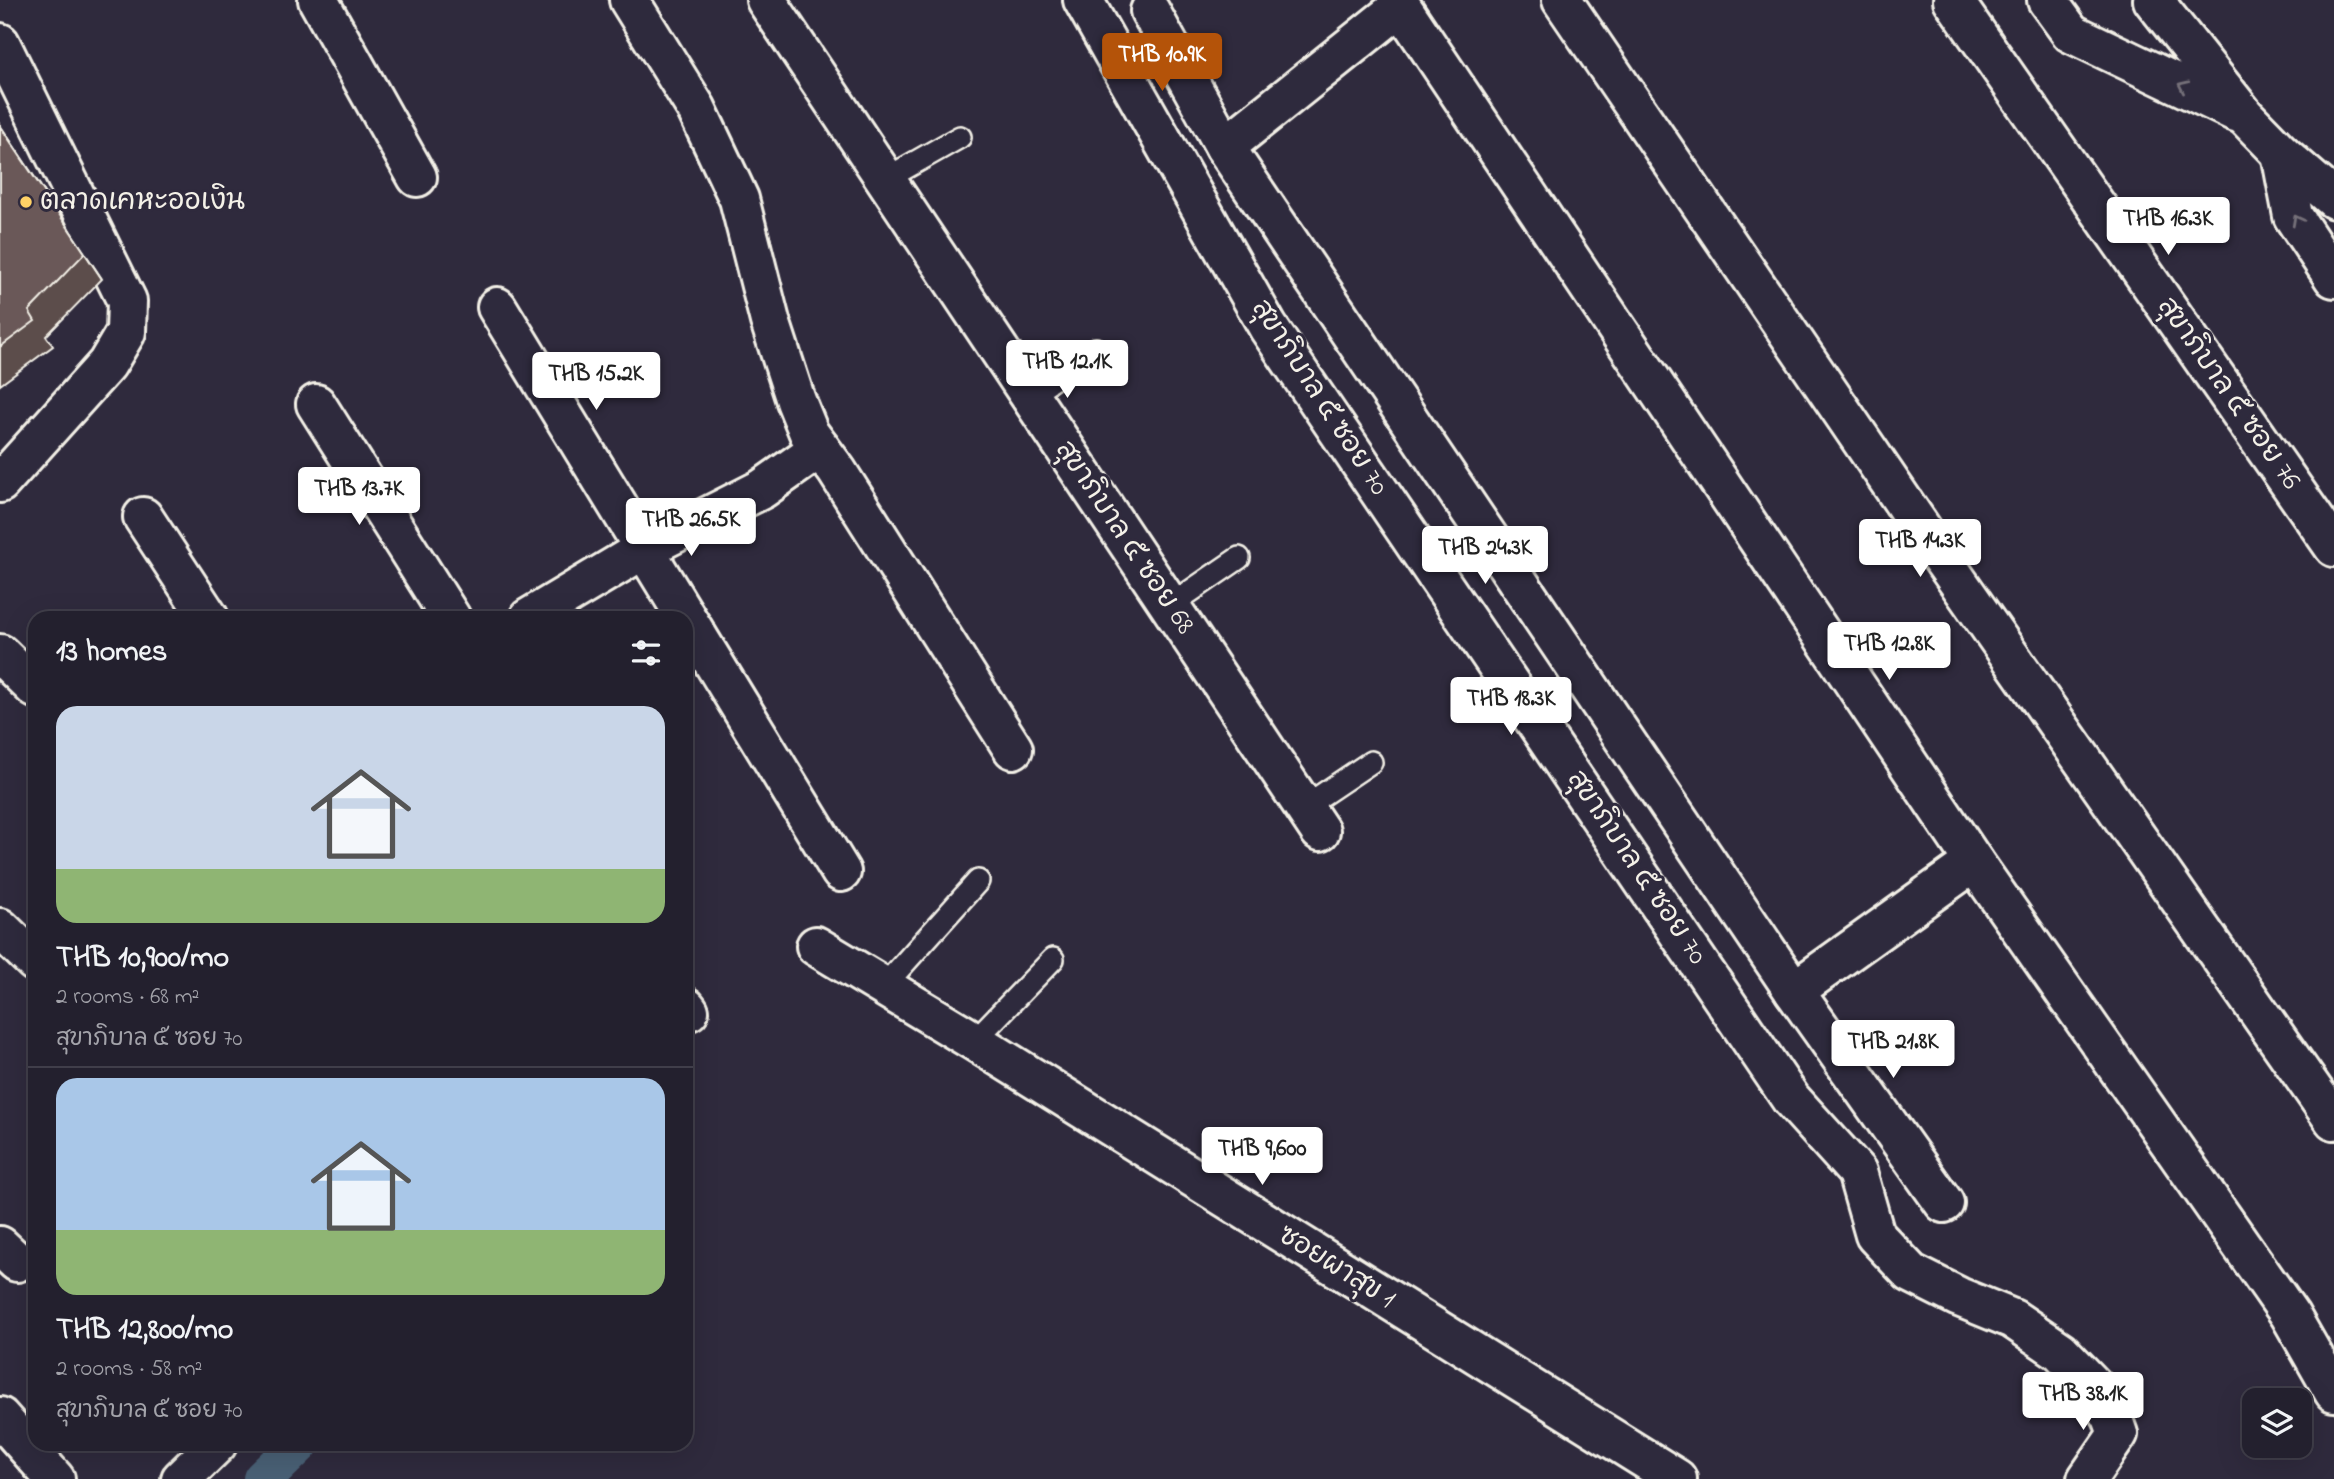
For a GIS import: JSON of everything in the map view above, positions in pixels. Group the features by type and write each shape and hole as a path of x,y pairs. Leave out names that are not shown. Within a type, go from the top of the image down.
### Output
{"street":[{"path":"318,0 417,177"},
{"path":"629,0 696,108 739,199 770,321 809,433 1013,749"},
{"name":"สุขาภิบาล ๕ ซอย 68","path":"766,0 1312,819"},
{"name":"สุขาภิบาล ๕ ซอย 70","path":"1083,0 1268,327 1791,1098 1857,1172 1875,1235 1911,1273 2013,1320 2060,1352 2093,1385 2112,1417 2118,1434 2087,1479"},
{"path":"1562,0 1938,553 2334,1120"},
{"name":"สุขาภิบาล ๕ ซอย 76","path":"1953,0 2334,547"},
{"path":"2046,0 2071,33 2245,116"},
{"path":"2153,0 2245,116 2281,153 2334,199"},
{"path":"1225,147 1399,3 1974,862 2290,1315 2334,1392"},
{"path":"1150,10 1225,147 1794,991 1944,1203"},
{"path":"0,43 127,301 126,332 107,364 0,483"},
{"path":"2281,153 2293,216 2334,278"},
{"path":"497,307 682,611"},
{"path":"316,404 447,611"},
{"path":"541,611 644,549 762,489 820,448"},
{"path":"143,517 204,611"},
{"path":"693,629 841,872"},
{"path":"0,654 28,681"},
{"path":"1794,991 1974,862"},
{"path":"0,928 28,955"},
{"name":"ซอยผาสุข 1","path":"816,946 974,1041 1677,1479"},
{"path":"0,1417 28,1449"},
{"path":"30,1451 55,1479"},
{"path":"181,1479 210,1451"}],"lane":[{"path":"884,180 960,137"},
{"path":"1028,396 1096,349"},
{"path":"1169,606 1238,558"},
{"path":"1312,819 1371,762"},
{"path":"883,987 978,881"},
{"path":"974,1041 1053,959"}],"building":[{"name":"ตลาดเคหะออเงิน","path":"0,126 85,253 29,311 35,321 0,347"}],"waterway":[{"path":"263,1479 292,1451"}],"place":[{"name":"ตลาดเคหะออเงิน","path":"26,202"}]}
